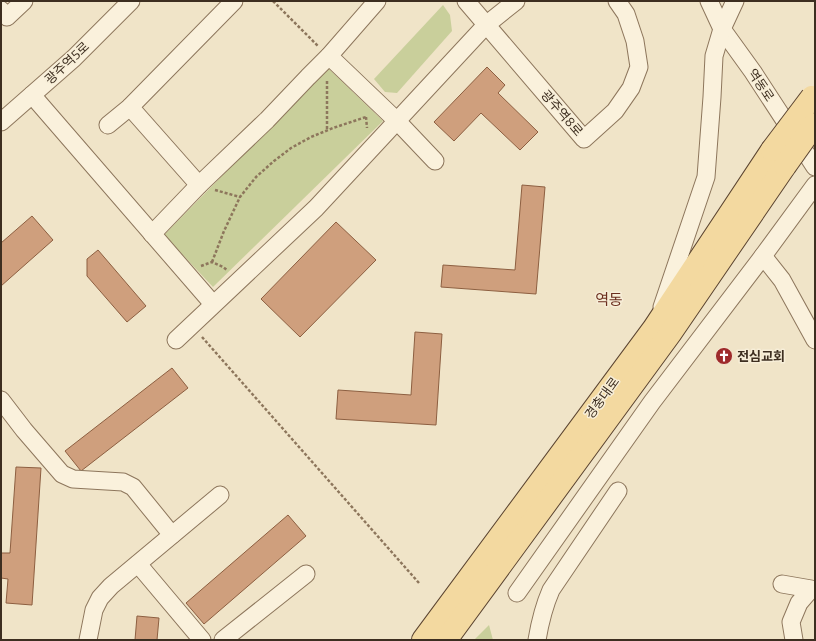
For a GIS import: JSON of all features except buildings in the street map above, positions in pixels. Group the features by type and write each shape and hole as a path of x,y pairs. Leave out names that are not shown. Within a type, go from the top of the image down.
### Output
{"main road":[{"path":"778,158 813,95"},
{"path":"778,158 815,124"},
{"name":"경충대로","path":"446,640 456,611 654,328 778,158"},
{"name":"경충대로","path":"423,640 456,611 670,334 778,158"}],"street":[{"path":"1,10 7,17 24,1"},
{"name":"광주역5로","path":"1,122 74,58 131,1"},
{"path":"108,125 130,107 234,1"},
{"path":"152,234 199,185 267,120 329,56 377,1"},
{"name":"광주역8로","path":"466,1 584,139 614,111 631,88 639,67 635,41 626,14 617,1"},
{"path":"176,340 316,208 486,25 516,1"},
{"name":"역동로","path":"709,1 722,29 814,162"},
{"path":"654,328 706,177 714,56 722,29 735,1"},
{"path":"329,56 397,121 435,161"},
{"path":"32,95 214,304"},
{"path":"130,107 199,185"},
{"path":"516,593 652,402 815,185"},
{"path":"763,256 782,280 815,340"},
{"path":"1,400 24,430 62,474 73,479 123,482 133,487 172,535"},
{"path":"537,640 539,623 551,590 618,491"},
{"path":"88,640 94,610 100,598 111,586 220,495"},
{"path":"138,564 202,640"},
{"path":"223,640 306,574"},
{"path":"782,584 811,588 799,603 791,622 794,640"},
{"path":"415,640 456,611"},
{"path":"449,640 456,611"}],"path":[{"path":"273,1 329,56"},
{"path":"327,78 327,130"},
{"path":"186,273 212,262 224,231 240,197 256,178 274,161 291,148 311,137 366,117 376,102"},
{"path":"366,117 367,130 375,145"},
{"path":"199,185 240,197"},
{"path":"212,262 223,267 238,281"},
{"path":"192,325 419,584"}],"green space":[{"path":"443,5 450,15 452,31 397,93 385,92 374,79"},
{"path":"328,68 383,121 213,287 164,235"},
{"path":"489,625 493,640 474,640"}],"place":[{"name":"전심교회","path":"724,356"}],"district":[{"name":"역동","path":"609,300"}]}
